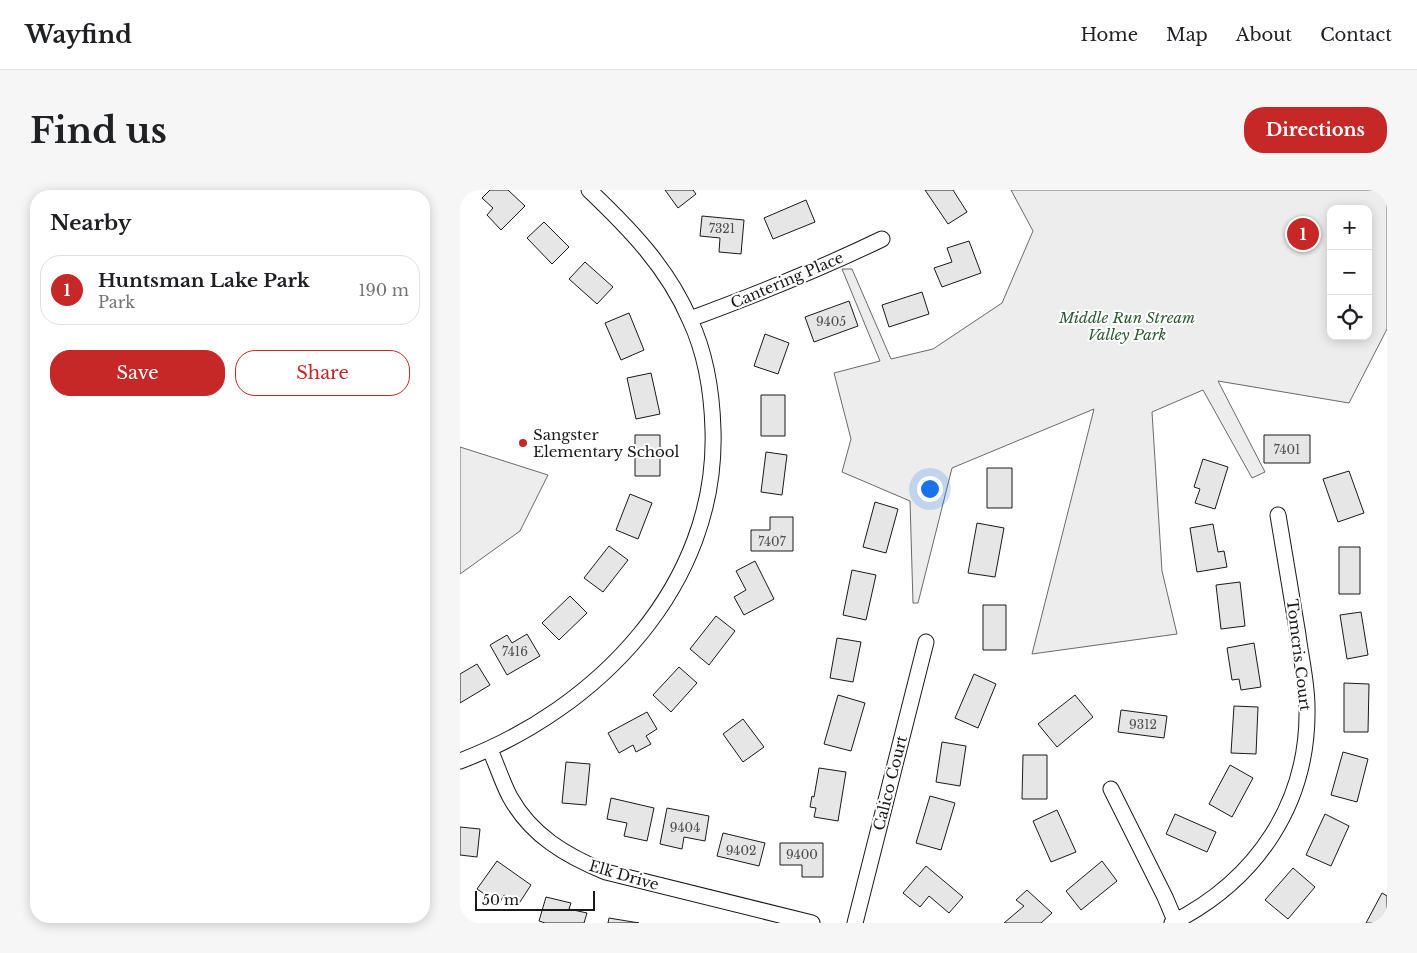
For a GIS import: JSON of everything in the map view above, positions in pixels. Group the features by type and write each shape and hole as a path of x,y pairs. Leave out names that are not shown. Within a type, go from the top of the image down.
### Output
{"street":[{"path":"460,762 490,750 546,718 602,675 630,646 669,595 686,564 698,535 706,504 712,476 713,413 709,382 703,357 690,319 666,276 645,247 589,190"},
{"name":"Cantering Place","path":"690,319 726,306 882,239"},
{"name":"Tomcris Court","path":"1174,923 1225,890 1256,859 1281,820 1299,774 1304,752 1307,720 1306,688 1278,515"},
{"name":"Calico Court","path":"855,923 926,642"},
{"name":"Elk Drive","path":"490,750 509,796 526,820 551,844 581,862 606,872 812,923"},
{"path":"1111,789 1165,897 1174,923"}],"shaded area":[{"name":"Middle Run Stream Valley Park","path":"1011,190 1387,190 1387,329 1349,403 1218,381 1265,472 1252,478 1203,390 1152,412 1162,571 1177,634 1032,654 1094,409 952,468 918,603 913,603 910,501 842,472 851,439 834,373 880,361 842,269 852,269 891,359 933,349 1002,303 1033,231"},
{"path":"460,447 548,475 520,531 460,574"}],"building":[{"path":"490,190 508,190 525,206 501,230 487,215 493,208 482,198"},
{"path":"665,190 693,190 696,194 678,208"},
{"path":"925,190 953,190 967,212 948,224"},
{"path":"806,200 815,222 773,239 764,218"},
{"path":"702,216 744,220 741,254 719,252 720,238 700,236"},
{"path":"544,222 569,247 552,264 527,238"},
{"path":"969,241 981,273 942,287 934,268 952,262 947,248"},
{"path":"585,262 613,287 597,304 569,279"},
{"path":"922,292 929,314 889,327 882,305"},
{"path":"849,301 858,326 814,342 805,317"},
{"path":"629,313 644,350 621,360 605,323"},
{"path":"765,334 789,343 778,374 754,366"},
{"path":"651,373 660,414 636,419 627,378"},
{"path":"761,395 785,395 785,436 761,436"},
{"path":"635,435 660,435 660,476 635,476"},
{"path":"1264,435 1310,435 1310,463 1264,463"},
{"path":"766,452 787,455 782,495 761,492"},
{"path":"1203,459 1228,467 1215,509 1195,503 1200,489 1194,487"},
{"path":"987,468 1012,468 1012,508 987,508"},
{"path":"1349,471 1364,513 1338,522 1323,479"},
{"path":"630,494 652,503 638,539 616,530"},
{"path":"875,502 898,509 886,553 863,547"},
{"path":"770,517 793,517 793,551 751,551 751,530 770,530"},
{"path":"977,523 1004,528 995,577 968,573"},
{"path":"1213,524 1218,552 1224,551 1227,567 1197,572 1190,528"},
{"path":"609,546 628,560 603,592 584,578"},
{"path":"1339,547 1360,547 1360,594 1339,594"},
{"path":"755,561 774,599 744,615 734,597 746,590 736,571"},
{"path":"852,570 876,575 866,620 843,615"},
{"path":"1240,582 1245,626 1221,629 1216,585"},
{"path":"570,596 587,613 559,640 542,623"},
{"path":"983,605 1006,605 1006,650 983,650"},
{"path":"1361,612 1368,655 1347,659 1340,615"},
{"path":"716,616 735,631 709,665 690,649"},
{"path":"527,634 540,656 507,675 490,645 507,635 512,643"},
{"path":"837,638 861,642 853,682 830,678"},
{"path":"1254,643 1261,687 1241,690 1239,679 1232,680 1227,648"},
{"path":"477,664 490,685 460,703 460,674"},
{"path":"679,667 697,683 671,712 653,695"},
{"path":"974,674 996,684 978,728 955,718"},
{"path":"1344,683 1369,684 1368,732 1344,732"},
{"path":"838,695 865,703 851,751 824,744"},
{"path":"1075,695 1093,717 1057,747 1038,724"},
{"path":"1234,706 1258,707 1256,754 1231,753"},
{"path":"1121,710 1167,716 1164,738 1118,732"},
{"path":"647,712 657,729 646,736 651,744 636,752 633,745 619,753 608,733"},
{"path":"743,719 764,747 743,762 723,734"},
{"path":"942,742 966,746 960,786 936,782"},
{"path":"1343,752 1368,759 1357,802 1331,795"},
{"path":"1023,755 1047,755 1047,799 1022,799"},
{"path":"566,762 590,764 586,805 562,803"},
{"path":"1230,765 1253,778 1232,817 1209,804"},
{"path":"819,768 846,772 838,821 814,817 816,808 810,807 812,796 814,797"},
{"path":"930,796 955,803 941,850 916,843"},
{"path":"611,798 654,808 647,841 624,836 627,823 607,819"},
{"path":"667,808 709,816 705,841 684,837 682,849 660,844"},
{"path":"1057,810 1076,852 1051,862 1033,821"},
{"path":"1175,814 1216,832 1207,852 1166,834"},
{"path":"1325,814 1349,826 1331,866 1306,855"},
{"path":"460,827 480,829 477,857 460,855"},
{"path":"723,833 765,843 759,866 717,856"},
{"path":"780,843 823,843 823,877 802,877 802,865 780,865"},
{"path":"497,861 531,885 518,905 504,895 499,904 477,889"},
{"path":"1102,861 1117,881 1081,910 1066,891"},
{"path":"926,866 963,897 949,913 929,896 920,907 903,893"},
{"path":"1293,868 1315,887 1288,919 1265,900"},
{"path":"1027,890 1052,913 1041,923 1004,923 1024,906 1016,900"},
{"path":"1382,893 1387,896 1387,923 1366,923"},
{"path":"546,897 571,903 569,909 587,913 584,923 545,923 539,921"},
{"path":"609,918 639,923 608,923"}],"place":[{"name":"Huntsman Lake Park","path":"1303,234"},
{"name":"Sangster Elementary School","path":"523,443"}]}
